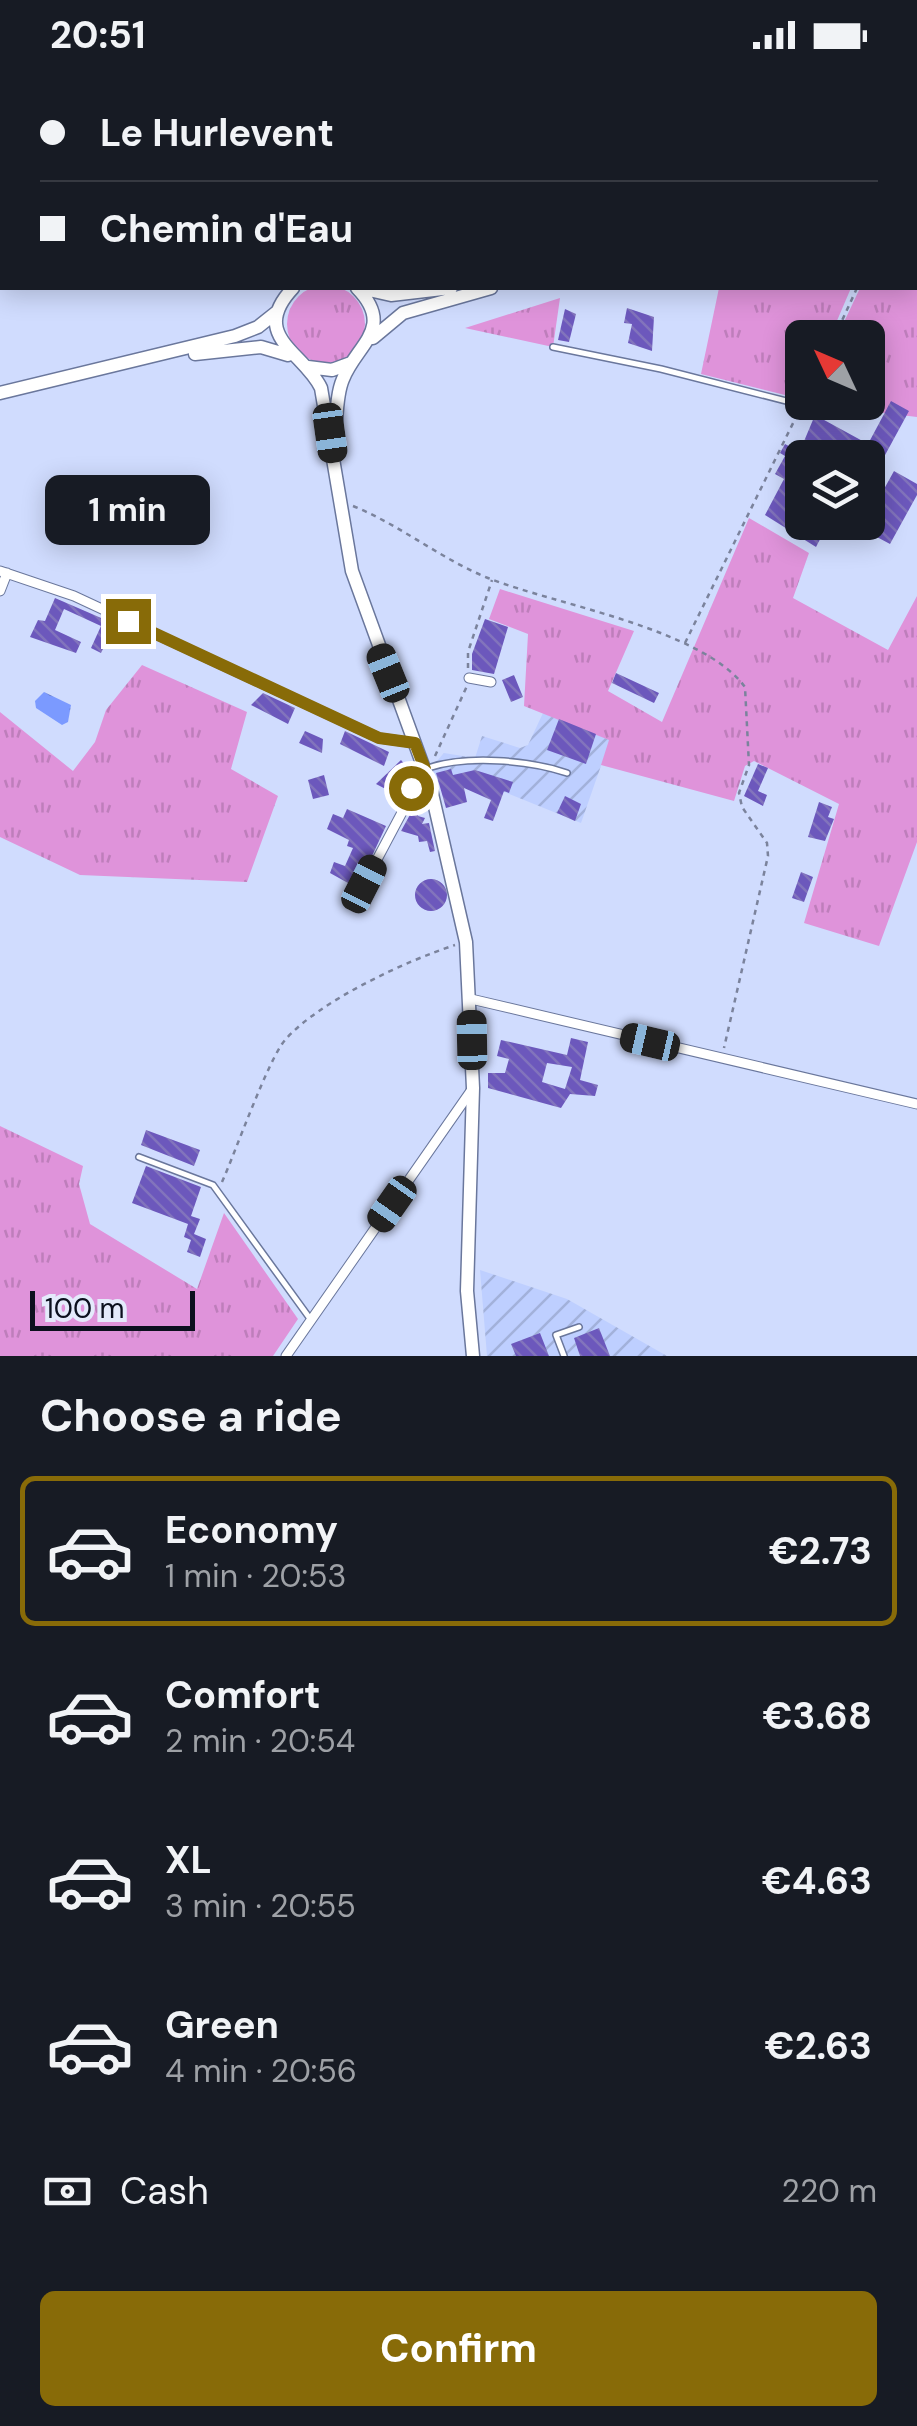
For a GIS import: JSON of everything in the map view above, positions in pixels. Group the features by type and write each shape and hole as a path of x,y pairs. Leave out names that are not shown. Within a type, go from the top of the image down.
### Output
{"street":[{"path":"289,290 279,310 279,336 321,388 337,500 362,606 425,769 466,942 473,1088 467,1291 472,1356"},
{"path":"359,290 372,315 365,348"},
{"path":"364,290 399,294 434,290"},
{"path":"333,457 341,383 365,348 396,317 484,290"},
{"path":"0,393 144,361 247,332 279,310"},
{"path":"144,361 262,347 278,349 326,371 354,362"},
{"path":"0,591 3,572 74,596 379,738 415,743"},
{"path":"469,678 491,682"},
{"path":"364,884 425,769"},
{"path":"470,999 917,1104"},
{"path":"286,1356 473,1088"}],"lane":[{"path":"552,347 661,369 785,402"},
{"path":"425,769 462,762 534,762 567,773"},
{"path":"139,1157 213,1186 311,1320"},
{"path":"564,1356 556,1335 578,1327"}],"path":[{"path":"842,320 856,290"},
{"path":"684,645 795,420"},
{"path":"337,500 492,580 684,645 723,665 746,687 749,764 739,793 742,807 766,843 768,856 721,1059"},
{"path":"425,769 439,751 469,678 468,652 492,580"},
{"path":"217,1192 284,1040 354,989 423,955 466,942"}],"shaded area":[{"path":"543,713 610,740 581,823 472,779 436,785 431,768 444,753 475,758 482,736 520,748 528,745"},
{"path":"480,1270 567,1299 667,1356 487,1356"}],"green space":[{"path":"306,290 348,291 359,302 364,316 359,346 348,357 334,362 304,357 293,346 288,332 293,302"},
{"path":"719,290 850,290 837,320 785,320 785,395 701,374"},
{"path":"859,290 917,290 917,417 885,413 885,320 845,320"},
{"path":"560,298 553,347 465,328"},
{"path":"749,518 809,553 793,598 888,650 917,596 917,842 879,946 804,923 839,804 754,761 745,766 734,801 601,765 609,740 524,706 528,634 489,619 500,589 634,631 608,691 662,722"},
{"path":"142,665 247,712 231,769 278,796 247,882 80,875 0,837 0,712 73,771 95,742 106,710"},
{"path":"0,1126 83,1166 79,1184 90,1224 197,1289 224,1213 298,1319 273,1356 0,1356"}],"water":[{"path":"44,692 71,705 68,722 62,725 36,708 35,701"}],"building":[{"path":"627,308 654,317 652,351 628,343 632,324 624,323"},
{"path":"565,309 576,314 569,342 558,340"},
{"path":"891,401 909,411 885,455 885,440 870,440 881,420 885,420"},
{"path":"813,420 824,420 861,440 805,440"},
{"path":"785,456 785,528 765,515 784,479 775,474"},
{"path":"894,471 917,484 917,495 890,544 883,540 885,487"},
{"path":"55,598 115,624 101,653 91,648 101,626 64,609 55,630 81,642 76,653 30,637 38,620 45,621"},
{"path":"485,619 508,627 494,674 472,670 472,654"},
{"path":"616,673 659,693 654,703 612,683"},
{"path":"514,675 523,697 511,702 502,680"},
{"path":"263,693 295,708 288,724 251,705"},
{"path":"559,719 596,734 586,764 547,750"},
{"path":"305,731 323,739 322,753 299,743"},
{"path":"345,731 389,752 384,766 340,744"},
{"path":"401,760 413,774 401,797 376,784"},
{"path":"758,764 768,768 758,791 767,795 763,806 744,796"},
{"path":"451,769 453,775 475,770 513,782 509,793 504,791 493,821 484,818 491,800 464,788 467,802 446,808 436,773"},
{"path":"324,775 329,795 313,799 308,780"},
{"path":"422,793 418,816 425,818 422,824 429,823 435,851 430,852 427,841 419,842 418,836 401,831"},
{"path":"565,796 581,804 575,821 557,813"},
{"path":"819,802 832,807 828,817 834,819 825,841 808,837"},
{"path":"347,809 386,826 357,888 330,873 334,862 345,866 353,848 347,846 349,840 327,829 333,814 343,818"},
{"path":"801,872 813,877 804,902 792,898"},
{"path":"431,879 442,884 447,895 442,906 431,911 420,906 415,895 420,884"},
{"path":"571,1038 588,1042 580,1080 598,1085 595,1096 570,1094 561,1108 488,1088 488,1073 505,1073 509,1059 497,1056 501,1040 567,1055","holes":["547,1063 572,1067 565,1089 542,1082"]},
{"path":"146,1130 200,1150 194,1166 141,1145"},
{"path":"146,1166 201,1187 191,1216 200,1219 194,1234 206,1239 200,1257 187,1252 191,1240 184,1237 188,1224 132,1203"},
{"path":"599,1328 610,1356 580,1356 574,1338"},
{"path":"540,1333 549,1356 516,1356 511,1344"}],"route":[{"path":"128,621 379,738 392,743 415,743 425,769 411,788"}]}
